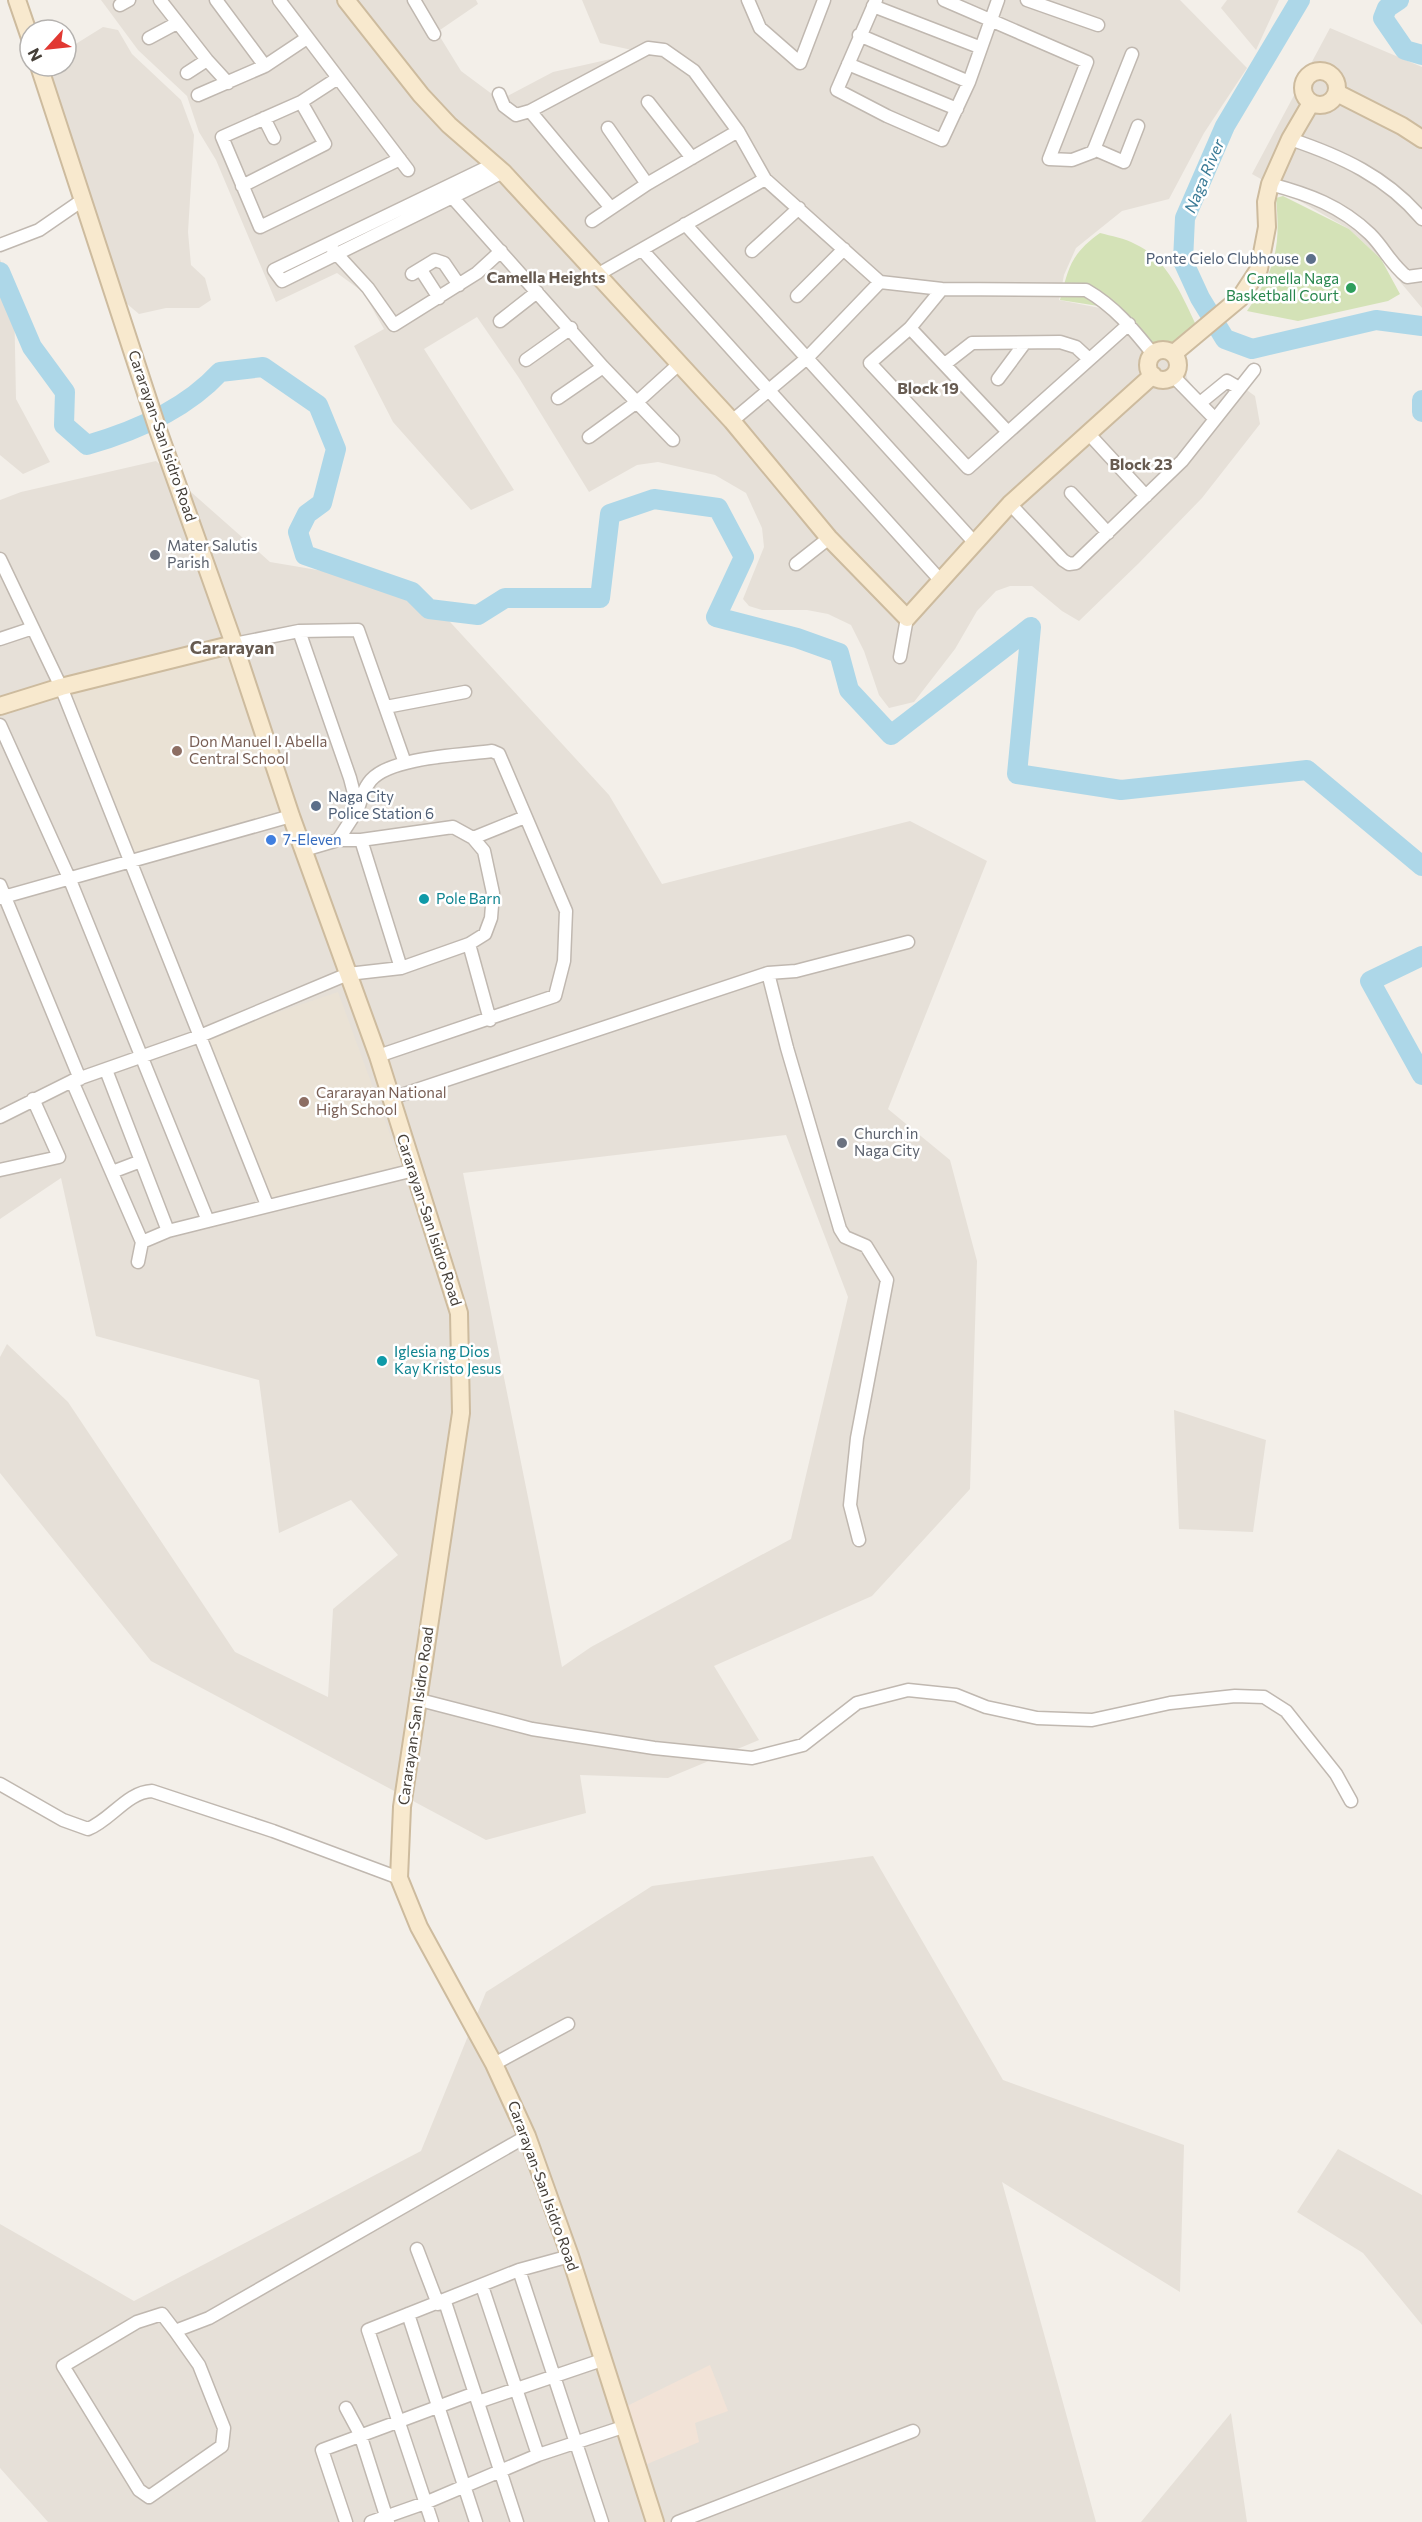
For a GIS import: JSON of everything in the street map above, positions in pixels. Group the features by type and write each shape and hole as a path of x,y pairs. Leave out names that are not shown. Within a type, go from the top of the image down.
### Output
{"main road":[{"path":"17,0 23,18"},
{"path":"346,0 421,95 449,125 497,168 597,275 732,421 829,538 907,618 1010,504 1153,375"},
{"path":"1314,71 1332,75 1337,86 1337,93 1326,104 1311,103 1306,98 1303,86 1308,75 1314,71"},
{"name":"Cararayan-San Isidro Road","path":"43,78 158,430 234,644 291,816 378,1056 459,1313 461,1413 416,1699 402,1807 399,1878 419,1927 494,2064 527,2136 570,2256 623,2427 656,2522"},
{"path":"1337,93 1402,126 1422,139"},
{"path":"1173,354 1232,305 1248,288 1259,269 1267,227 1266,202 1270,184 1290,139 1311,103"},
{"path":"1165,350 1173,354 1178,364 1173,376 1165,379 1153,375 1149,362 1153,354 1165,350"},
{"path":"0,706 61,687 234,644"}],"street":[{"path":"160,0 228,83"},
{"path":"216,0 265,66"},
{"path":"279,0 408,170"},
{"path":"414,0 434,34"},
{"path":"748,0 760,28 800,63 824,0"},
{"path":"944,0 984,16 990,22 1087,62 1048,159 1072,160 1094,149 1132,54"},
{"path":"979,47 875,3 859,35 837,90 887,116 942,140 969,82 979,47 998,0"},
{"path":"1028,0 1098,25"},
{"path":"1066,13 1071,0"},
{"path":"149,38 177,22"},
{"path":"859,35 969,82"},
{"path":"198,95 265,66 307,38"},
{"path":"499,94 504,106 516,115 530,111 648,48 664,50 693,71 738,131 765,179 880,282 942,289 1086,290 1106,302 1129,324 1153,354"},
{"path":"187,73 207,60"},
{"path":"848,64 957,109"},
{"path":"338,78 301,102 222,137 260,227 400,159"},
{"path":"242,186 325,144 301,102"},
{"path":"648,102 692,158"},
{"path":"530,111 611,208"},
{"path":"264,118 274,138"},
{"path":"1094,149 1124,162 1138,126"},
{"path":"608,128 647,184"},
{"path":"592,220 647,184 738,131"},
{"path":"1290,139 1354,164 1393,190 1422,219"},
{"path":"452,192 330,243 274,270 282,281 336,256 497,168"},
{"path":"597,275 765,179"},
{"path":"1270,184 1328,203 1369,233 1381,246 1392,265 1407,277 1422,274"},
{"path":"452,192 603,367 673,440"},
{"path":"3,244 39,230 84,199"},
{"path":"752,251 799,208"},
{"path":"685,224 974,542"},
{"path":"330,243 336,256 368,288 394,325 477,273 501,251"},
{"path":"796,296 844,249"},
{"path":"643,250 941,581"},
{"path":"439,298 417,272 435,260 444,263 459,285"},
{"path":"732,421 768,388 807,358 880,282"},
{"path":"942,289 910,328 870,363 968,468 1129,324"},
{"path":"500,321 537,291"},
{"path":"526,360 570,328"},
{"path":"910,328 1007,431"},
{"path":"945,364 972,343 1060,342 1076,346 1089,359"},
{"path":"998,379 1024,344"},
{"path":"590,437 637,402 679,364"},
{"path":"558,398 603,367"},
{"path":"1010,504 1069,564 1076,563 1182,461 1254,370"},
{"path":"1173,376 1215,419"},
{"path":"1200,403 1227,381 1239,388"},
{"path":"1088,433 1146,496"},
{"path":"1071,493 1108,533"},
{"path":"796,564 829,538"},
{"path":"0,560 61,687 267,1206"},
{"path":"900,657 907,618"},
{"path":"0,639 33,628"},
{"path":"234,644 299,631 358,630 405,763"},
{"path":"299,631 350,778 358,809"},
{"path":"387,707 465,692"},
{"path":"0,725 70,880 140,1058 208,1221"},
{"path":"338,840 358,809 371,780 381,771 405,763 492,751 499,754 566,911 564,961 555,996 490,1020 378,1056"},
{"path":"138,1262 141,1242 2,893 70,880 291,816"},
{"path":"473,838 525,817"},
{"path":"0,1117 76,1080 200,1036 348,974 401,968 469,945 485,933 491,918 493,893 484,851 473,838 453,827 361,840 338,840 304,850"},
{"path":"361,840 401,968"},
{"path":"392,1098 768,973 796,971 908,942"},
{"path":"469,945 490,1020"},
{"path":"768,973 840,1229 845,1237 866,1246 887,1280 856,1437 850,1505 859,1540"},
{"path":"106,1070 168,1232"},
{"path":"0,1170 59,1158 33,1099"},
{"path":"112,1172 141,1161"},
{"path":"141,1242 208,1221 414,1170"},
{"path":"416,1699 532,1728 654,1748 752,1758 803,1745 857,1703 908,1690 956,1695 986,1707 1036,1719 1092,1720 1170,1703 1234,1696 1264,1697 1286,1711 1336,1774 1351,1801"},
{"path":"0,1784 63,1820 88,1828 97,1825 141,1791 152,1791 273,1831 399,1878"},
{"path":"494,2064 568,2024"},
{"path":"175,2331 209,2318 527,2136"},
{"path":"417,2249 441,2303 477,2397 517,2522"},
{"path":"432,2522 369,2330 519,2270 570,2256"},
{"path":"519,2270 555,2374 574,2444 602,2522"},
{"path":"482,2286 538,2455"},
{"path":"162,2314 175,2331 198,2365 212,2398 224,2428 222,2446 149,2497 139,2490 63,2366 137,2322 162,2314"},
{"path":"408,2314 476,2522"},
{"path":"346,2522 322,2450 360,2434 440,2407 516,2388 602,2360"},
{"path":"346,2408 360,2434 387,2519"},
{"path":"371,2522 387,2519 538,2455 623,2427"},
{"path":"678,2522 913,2431"}],"shaded area":[{"path":"101,0 476,0 478,4 437,32 461,71 500,100 553,72 633,54 657,53 690,70 658,49 632,50 600,43 582,0 1180,0 1247,68 1204,133 1169,199 1122,211 1076,248 1064,275 1059,300 1105,309 1136,342 1156,349 1171,349 1184,362 1187,378 1200,396 1226,375 1255,396 1260,424 1202,498 1079,621 1062,611 1032,586 1010,586 996,591 977,611 955,649 914,702 889,708 879,695 864,651 851,625 828,614 807,610 762,610 749,606 743,599 764,547 762,528 746,493 715,475 658,462 637,465 589,492 519,378 477,317 424,349 514,490 471,510 393,422 354,346 384,329 363,292 337,273 276,302 216,160 199,132 187,96 138,50"},
{"path":"1227,0 1279,0 1256,50 1221,8"},
{"path":"103,27 118,30 132,54 181,100 194,135 188,232 191,265 205,278 211,300 199,308 166,308 139,314 126,303 48,78 78,78 78,43"},
{"path":"1330,28 1422,67 1422,308 1381,259 1349,229 1252,174"},
{"path":"0,259 14,297 16,399 50,462 23,474 0,455"},
{"path":"156,461 270,562 418,587 609,795 662,884 910,821 987,861 888,1109 950,1160 977,1261 970,1489 872,1596 714,1666 759,1740 668,1778 580,1775 586,1813 486,1840 151,1661 0,1473 0,1357 7,1344 68,1402 235,1652 328,1697 333,1609 398,1555 351,1500 279,1533 259,1380 96,1336 61,1178 0,1219 0,500 21,492","holes":["786,1135 848,1297 791,1539 591,1647 562,1667 463,1173"]},
{"name":"Don Manuel I. Abella Central School","path":"229,650 280,812 134,854 69,691"},
{"name":"Cararayan National High School","path":"338,992 402,1167 268,1200 205,1037"},
{"path":"1174,1410 1266,1440 1253,1532 1179,1529"},
{"path":"873,1856 1003,2080 1184,2145 1180,2292 1002,2182 1096,2522 48,2522 0,2468 0,2224 134,2301 421,2151 486,1992 652,1886"},
{"path":"1338,2149 1422,2195 1422,2325 1363,2253 1297,2212"},
{"path":"710,2365 728,2411 695,2423 699,2442 645,2465 625,2407"},
{"path":"1231,2413 1247,2522 1141,2522"}],"green space":[{"path":"1283,196 1349,229 1381,259 1400,294 1388,301 1298,321 1247,311 1264,283 1274,258 1278,231 1276,198"},
{"path":"1100,233 1131,242 1157,259 1173,280 1198,329 1171,348 1156,347 1136,340 1105,307 1060,300 1072,262 1077,254"}],"waterway":[{"name":"Naga River","path":"1300,0 1225,126 1185,218 1183,261 1200,298 1225,339 1252,349 1376,320 1422,326"},
{"name":"Naga River","path":"1399,0 1387,8 1383,18 1405,50 1422,55"},
{"path":"0,272 32,347 65,392 64,425 87,445 159,418 191,397 220,372 263,367 318,405 336,449 322,503 307,514 298,532 305,555 412,592 429,609 478,615 505,598 600,598 610,514 654,499 718,508 744,557 716,617 797,638 839,653 849,690 891,735 1031,627 1017,774 1121,790 1307,770 1422,866"},
{"name":"Naga River","path":"1422,400 1422,412"},
{"path":"1422,956 1370,981 1422,1075"}],"place":[{"name":"Ponte Cielo Clubhouse","path":"1311,259"},
{"name":"Camella Naga Basketball Court","path":"1351,288"},
{"name":"Mater Salutis Parish","path":"155,555"},
{"name":"Don Manuel I. Abella Central School","path":"177,751"},
{"name":"Naga City Police Station 6","path":"316,806"},
{"name":"7-Eleven","path":"271,840"},
{"name":"Pole Barn","path":"424,899"},
{"name":"Cararayan National High School","path":"304,1102"},
{"name":"Church in Naga City","path":"842,1143"},
{"name":"Iglesia ng Dios Kay Kristo Jesus","path":"382,1361"}],"district":[{"name":"Camella Heights","path":"546,277"},
{"name":"Block 19","path":"928,388"},
{"name":"Block 23","path":"1141,464"},
{"name":"Cararayan","path":"232,648"}]}
